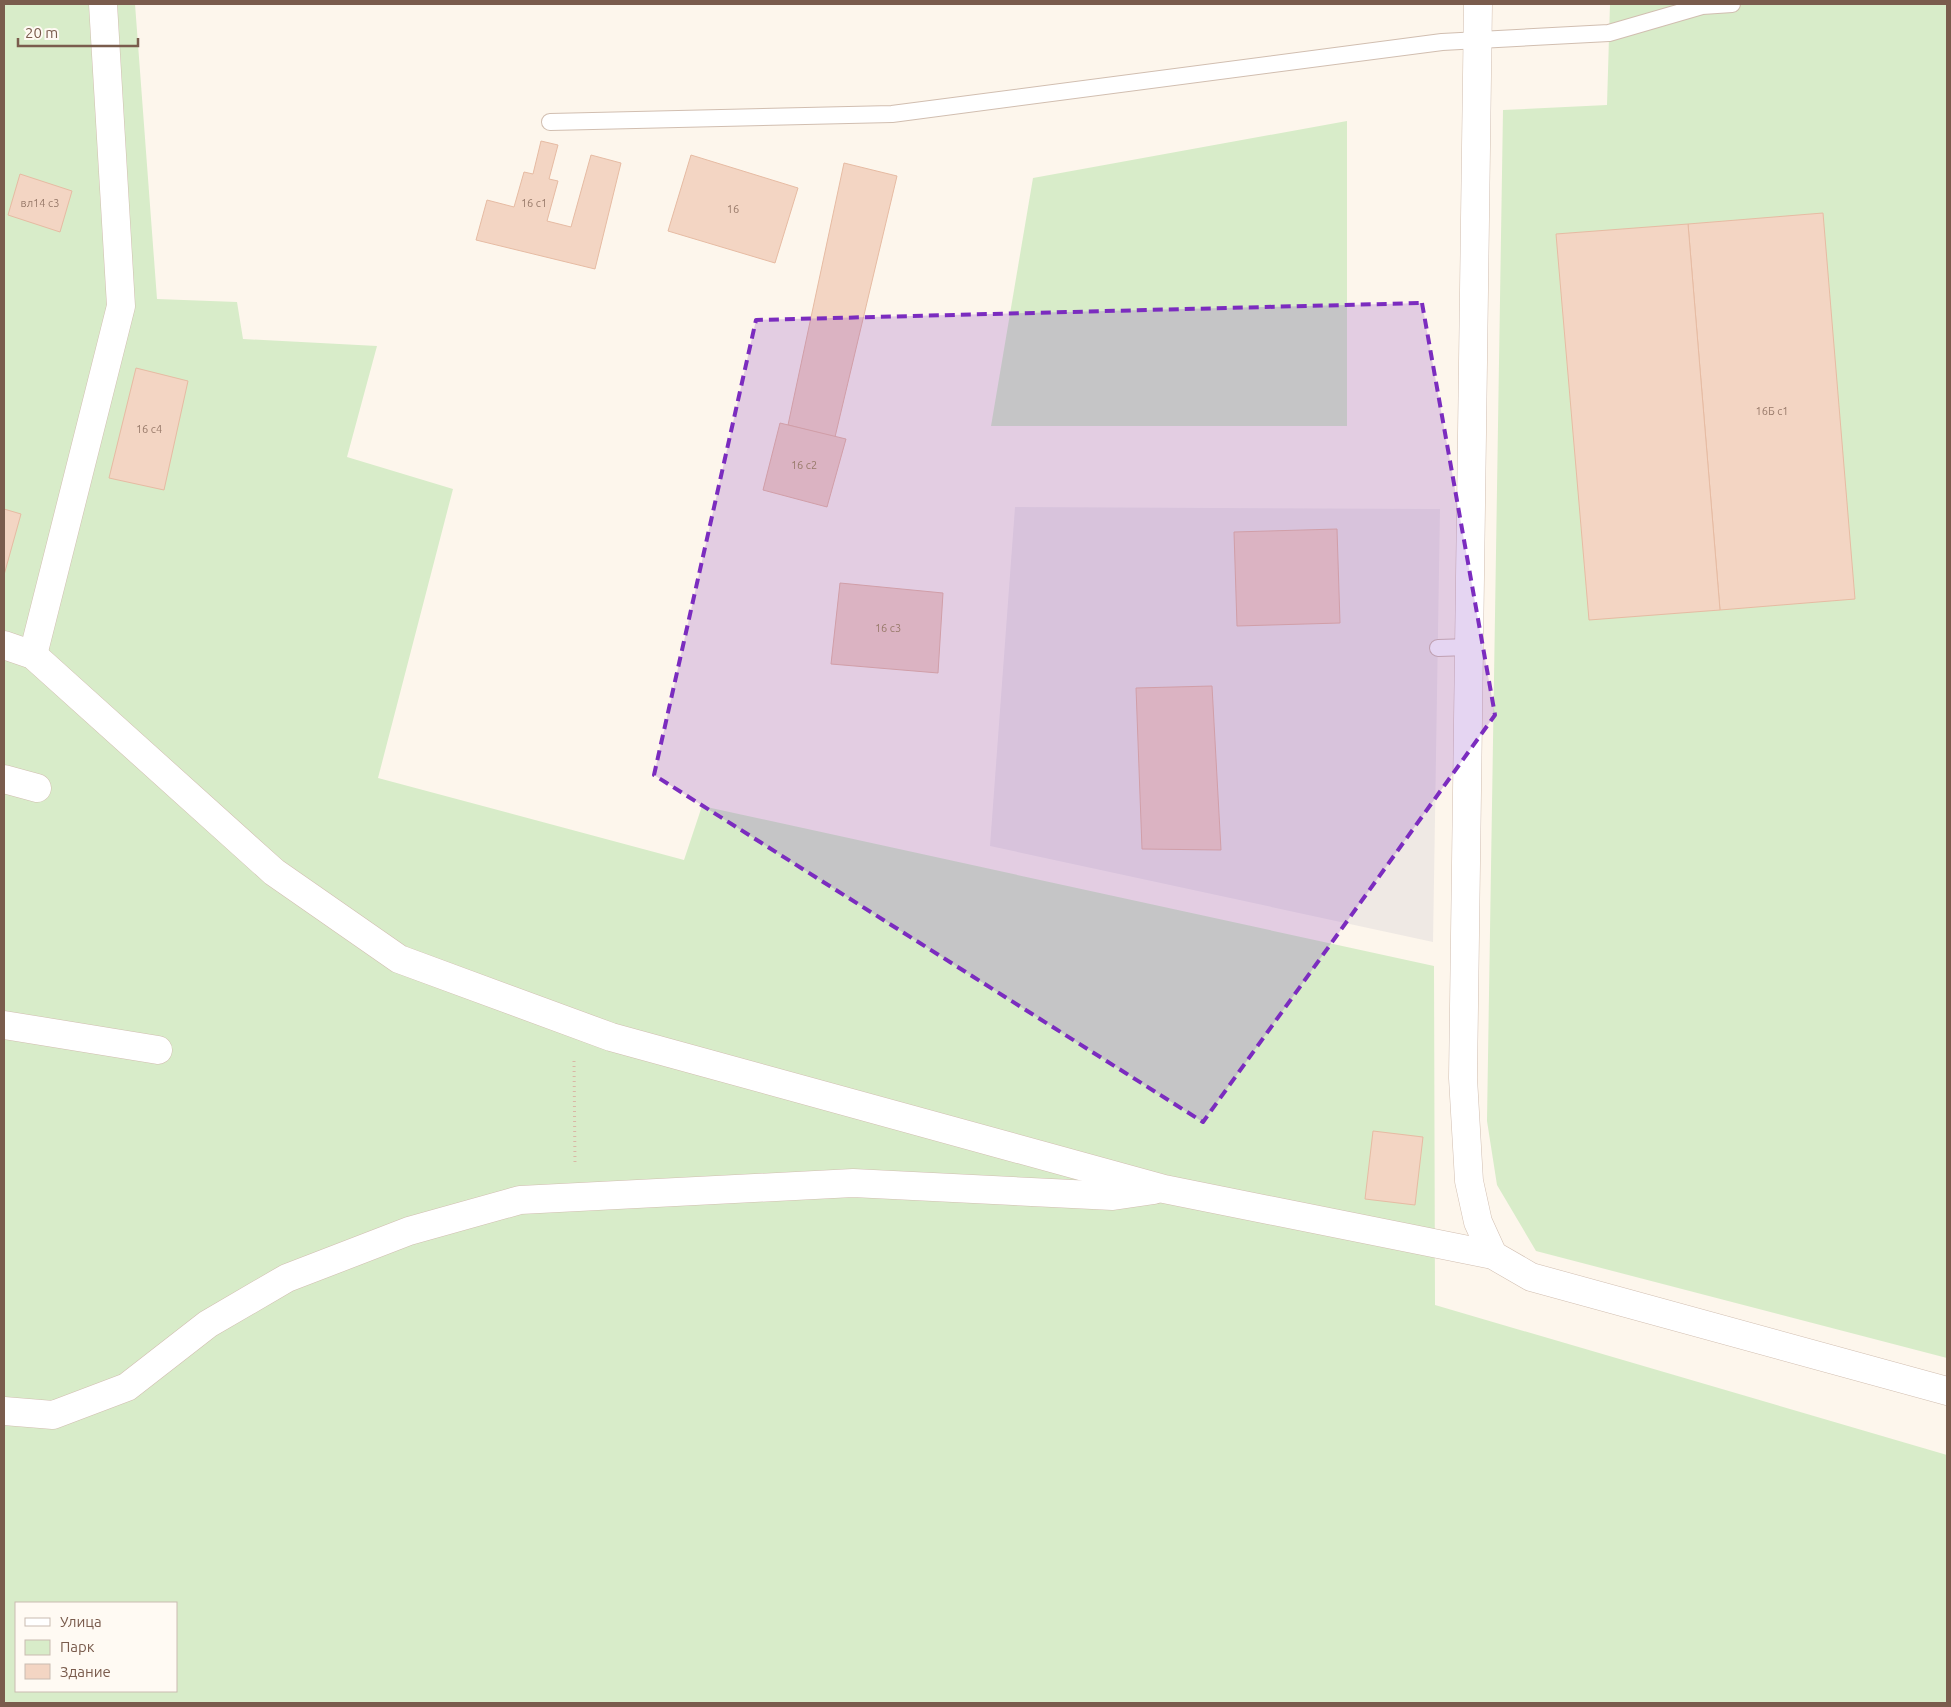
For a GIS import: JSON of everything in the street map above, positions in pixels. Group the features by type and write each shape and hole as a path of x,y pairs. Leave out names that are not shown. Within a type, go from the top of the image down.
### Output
{"street":[{"path":"33,655 121,306 103,4"},
{"path":"1478,4 1463,1078 1469,1181 1478,1222 1494,1255"},
{"path":"4,646 33,655 274,872 399,958 611,1037 1164,1189 1494,1255 1531,1277 1947,1391"},
{"path":"4,780 37,788"},
{"path":"4,1025 158,1050"},
{"path":"4,1411 53,1415 127,1387 208,1324 287,1278 409,1231 520,1200 853,1183 1113,1196 1164,1189"}],"lane":[{"path":"550,122 892,114 1442,42 1609,33 1702,6 1732,4"},
{"path":"1438,648 1470,647"}],"path":[{"path":"574,1023 575,1198"}],"highlighted area":[{"path":"1422,303 1495,715 1203,1122 654,775 756,320"}],"shaded area":[{"path":"1015,507 1440,509 1433,942 990,846"}],"green space":[{"path":"4,4 135,4 157,299 237,302 243,339 377,346 347,457 453,489 378,778 684,860 702,806 1434,966 1435,1305 1947,1455 1947,1703 4,1703"},
{"path":"1610,4 1947,4 1947,1358 1536,1251 1497,1185 1487,1121 1503,110 1607,105"},
{"path":"1347,121 1347,426 991,426 1033,178"}],"building":[{"path":"541,141 558,145 549,179 558,181 547,221 571,227 591,155 621,163 595,269 476,240 487,200 514,207 524,172 533,174"},
{"path":"691,155 798,188 775,263 668,231"},
{"path":"844,163 897,176 835,437 788,425"},
{"path":"20,174 72,191 60,232 8,215"},
{"path":"1823,213 1855,599 1720,610 1688,224"},
{"path":"1688,224 1720,610 1589,620 1556,234"},
{"path":"136,368 188,381 164,490 109,478"},
{"path":"780,423 846,439 827,507 763,490"},
{"path":"4,509 21,514 4,575"},
{"path":"1337,529 1340,623 1237,626 1234,532"},
{"path":"840,583 943,593 938,673 831,664"},
{"path":"1212,686 1221,850 1142,849 1136,688"},
{"path":"1373,1131 1423,1137 1415,1205 1365,1199"}]}
